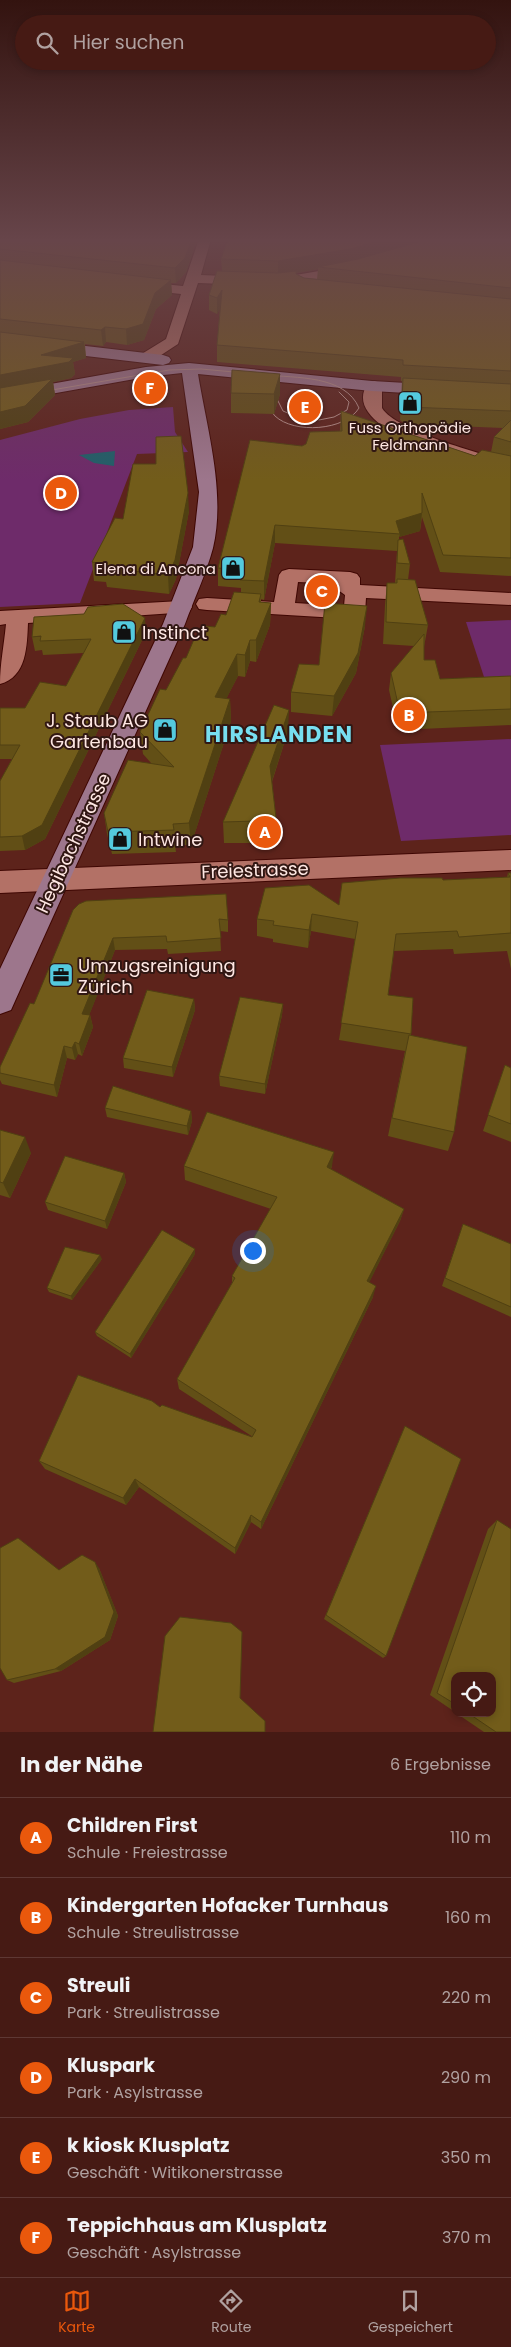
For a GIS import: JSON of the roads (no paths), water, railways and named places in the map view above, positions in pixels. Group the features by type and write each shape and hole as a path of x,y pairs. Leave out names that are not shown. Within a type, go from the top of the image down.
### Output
{"street":[{"path":"146,358 173,341 180,320"},
{"path":"0,341 146,358 189,368 374,386 511,394"},
{"name":"Hegibachstrasse","path":"0,1002 57,878 194,605 208,510 208,492 189,368 173,341"},
{"path":"0,398 146,372 189,368"},
{"path":"374,386 372,402 376,414 383,420 428,441 511,468"},
{"path":"284,608 289,575 350,578 349,590 511,599"},
{"path":"0,677 8,670 13,660 8,617 194,605 354,613 356,590"},
{"name":"Freiestrasse","path":"0,882 57,878 511,860"}],"water":[{"path":"115,451 114,466 94,463 79,455"}],"tram line":[{"path":"40,392 169,370 201,369 245,373"},
{"path":"265,375 305,378 331,384 343,389 352,397 359,408 352,416 343,421 319,427 306,427 294,426 283,422 275,416 268,402"},
{"path":"319,420 334,417 347,410 349,402 339,392"},
{"path":"274,393 283,411 302,419"}],"place":[{"name":"Teppichhaus am Klusplatz","path":"150,388"},
{"name":"Fuss Orthopädie Feldmann","path":"410,403"},
{"name":"k kiosk Klusplatz","path":"305,407"},
{"name":"Kluspark","path":"61,493"},
{"name":"Elena di Ancona","path":"233,568"},
{"name":"Streuli","path":"322,591"},
{"name":"Instinct","path":"124,632"},
{"name":"Kindergarten Hofacker Turnhaus","path":"409,715"},
{"name":"J. Staub AG Gartenbau","path":"165,730"},
{"name":"Children First","path":"265,832"},
{"name":"Intwine","path":"120,839"},
{"name":"Umzugsreinigung Zürich","path":"61,975"}],"district":[{"name":"HIRSLANDEN","path":"279,734"}]}
